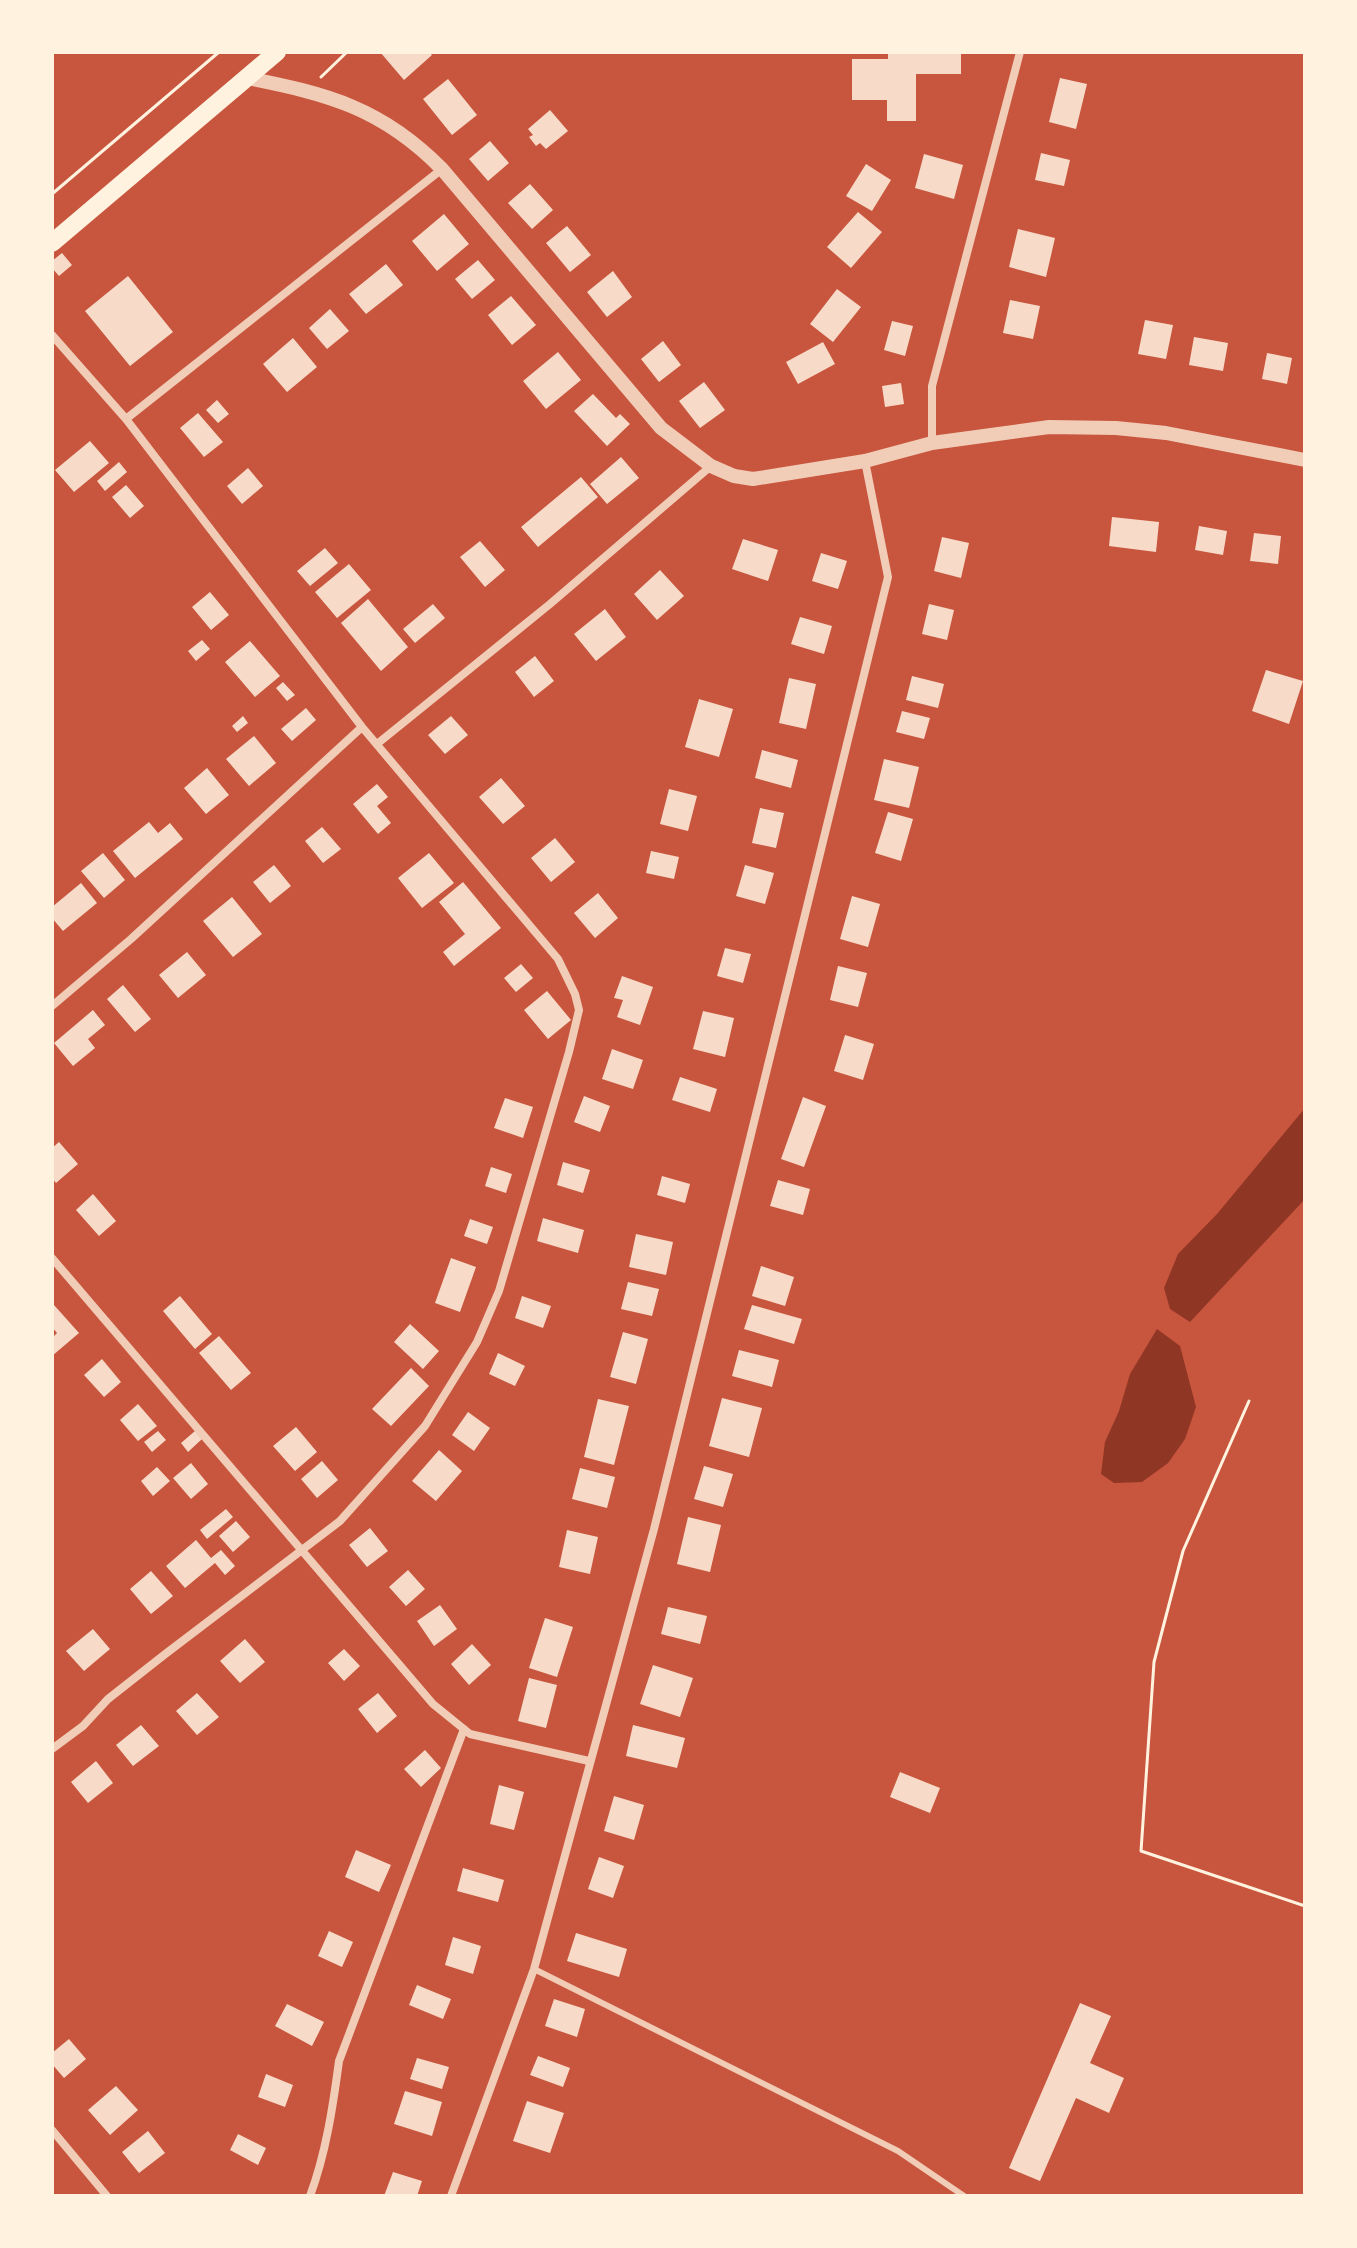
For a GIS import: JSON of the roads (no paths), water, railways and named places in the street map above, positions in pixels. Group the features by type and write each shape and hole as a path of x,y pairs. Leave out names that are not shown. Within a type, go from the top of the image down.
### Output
{"main road":[{"path":"52,243 277,52"}],"street":[{"path":"932,443 932,386 1020,52"},
{"path":"247,78 306,90 346,103 386,121 405,135 442,169 661,428 711,466 734,476 753,479 865,461 932,443 1049,427 1116,428 1166,433 1305,460"},
{"path":"126,419 442,169"},
{"path":"52,335 126,419 362,727 558,959 579,1010 499,1291 477,1342 425,1426 340,1521 142,1672 108,1699 83,1726 52,1749"},
{"path":"451,2196 534,1969 654,1529 888,577 865,461"},
{"path":"377,744 550,604 711,466"},
{"path":"52,1006 131,939 362,727"},
{"path":"52,1258 433,1704 470,1734 589,1761"},
{"path":"310,2196 332,2109 339,2061 464,1729"},
{"path":"52,2130 107,2196"}],"lane":[{"path":"534,1969 898,2151 964,2196"}]}
